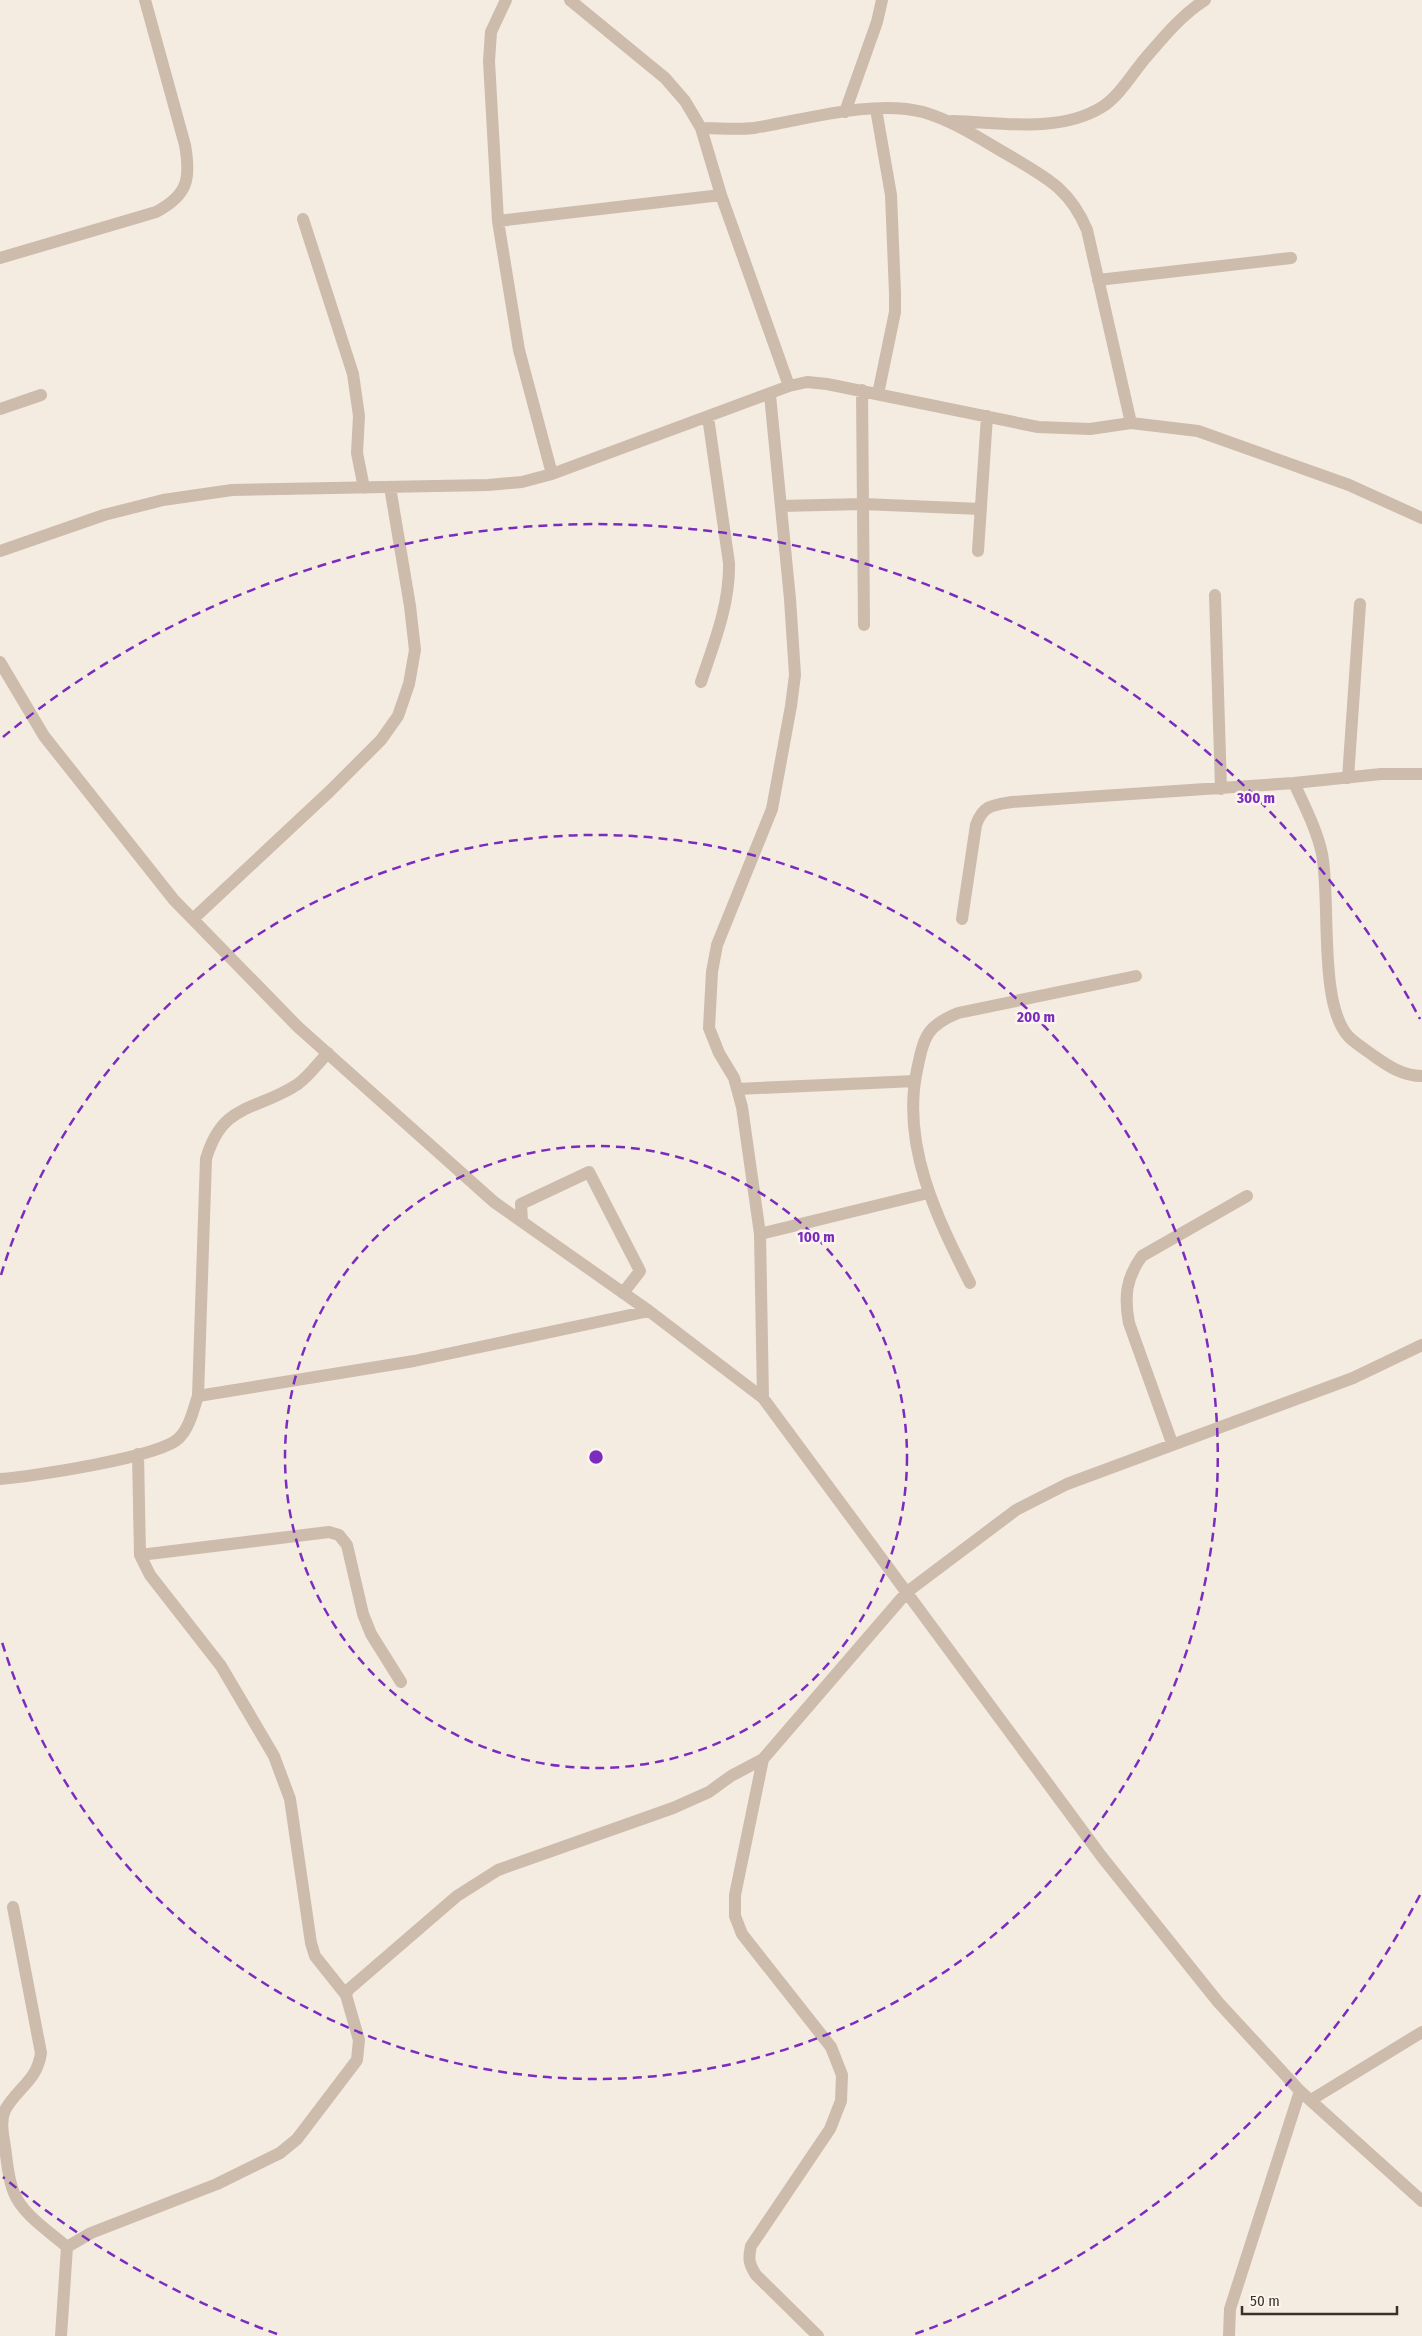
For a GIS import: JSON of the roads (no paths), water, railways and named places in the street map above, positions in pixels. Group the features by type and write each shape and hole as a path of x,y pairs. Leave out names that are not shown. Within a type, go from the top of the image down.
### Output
{"street":[{"path":"0,258 156,212 173,203 186,185 188,164 185,145 145,0"},
{"path":"506,0 491,32 489,61 498,221 519,350 552,474"},
{"path":"570,0 664,78 685,101 701,128 721,195 789,386"},
{"path":"845,112 877,22 882,0"},
{"path":"949,121 1051,124 1087,114 1103,106 1176,22 1190,9 1205,0"},
{"path":"701,128 753,128 845,112 897,108 922,112 949,121 1045,176 1064,192 1078,208 1088,230 1131,423"},
{"path":"876,109 891,195 895,292 894,312 878,394"},
{"path":"498,221 721,195"},
{"path":"303,219 353,374 359,416 357,453 364,488"},
{"path":"1098,280 1291,258"},
{"path":"0,551 104,515 164,500 232,490 488,485 522,482 552,474 770,395 789,386 814,383 862,390 1038,427 1090,429 1131,423 1198,431 1349,485 1422,518"},
{"path":"862,390 864,624"},
{"path":"0,409 41,395"},
{"path":"763,1398 760,1234 742,1107 734,1078 719,1053 709,1028 710,998 717,945 772,809 795,675 794,638 770,395"},
{"path":"978,551 987,416"},
{"path":"701,682 727,602 730,583 729,563 708,417"},
{"path":"193,919 330,791 381,740 398,716 409,684 415,650 410,606 390,487"},
{"path":"781,506 863,504 981,509"},
{"path":"1215,594 1221,789"},
{"path":"1348,778 1360,604"},
{"path":"0,662 5,683 44,736 174,900 298,1027 494,1202 623,1292 763,1398 1123,1884 1218,2002 1300,2091 1422,2201"},
{"path":"962,919 976,826 981,813 993,805 1012,802 1221,789 1381,774 1422,774"},
{"path":"1294,783 1322,853 1326,883 1331,996 1338,1019 1348,1037 1381,1061 1400,1072 1422,1076"},
{"path":"970,1283 928,1193 914,1133 915,1081 922,1049 928,1033 938,1021 958,1013 1136,976"},
{"path":"0,1479 53,1473 138,1454 173,1443 179,1438 190,1420 198,1396 206,1159 211,1141 219,1127 230,1116 297,1084 328,1053"},
{"path":"737,1089 915,1081"},
{"path":"522,1221 521,1204 589,1172 640,1271 623,1292"},
{"path":"760,1234 928,1193"},
{"path":"1172,1443 1129,1323 1126,1286 1133,1269 1142,1256 1247,1196"},
{"path":"198,1396 414,1361 649,1311"},
{"path":"346,1995 352,1984 457,1896 485,1877 498,1870 673,1808 709,1792 731,1776 763,1759 907,1592 1016,1510 1066,1484 1172,1443 1353,1378 1422,1345"},
{"path":"67,2247 91,2233 217,2184 280,2153 297,2139 357,2060 359,2040 346,1995 315,1956 311,1943 290,1799 274,1756 221,1666 150,1575 140,1555 138,1454"},
{"path":"140,1555 329,1532 339,1535 347,1545 362,1614 371,1634 401,1682"},
{"path":"763,1759 740,1867 734,1916 742,1934 831,2047 842,2074 840,2101 830,2129 751,2246 748,2258 756,2275 818,2336"},
{"path":"13,1907 41,2053 39,2065 34,2076 4,2112 1,2124 9,2176 14,2193 23,2208 67,2247"},
{"path":"1310,2100 1422,2032"},
{"path":"1228,2334 1230,2309 1300,2091"},
{"path":"61,2336 67,2247"}]}
